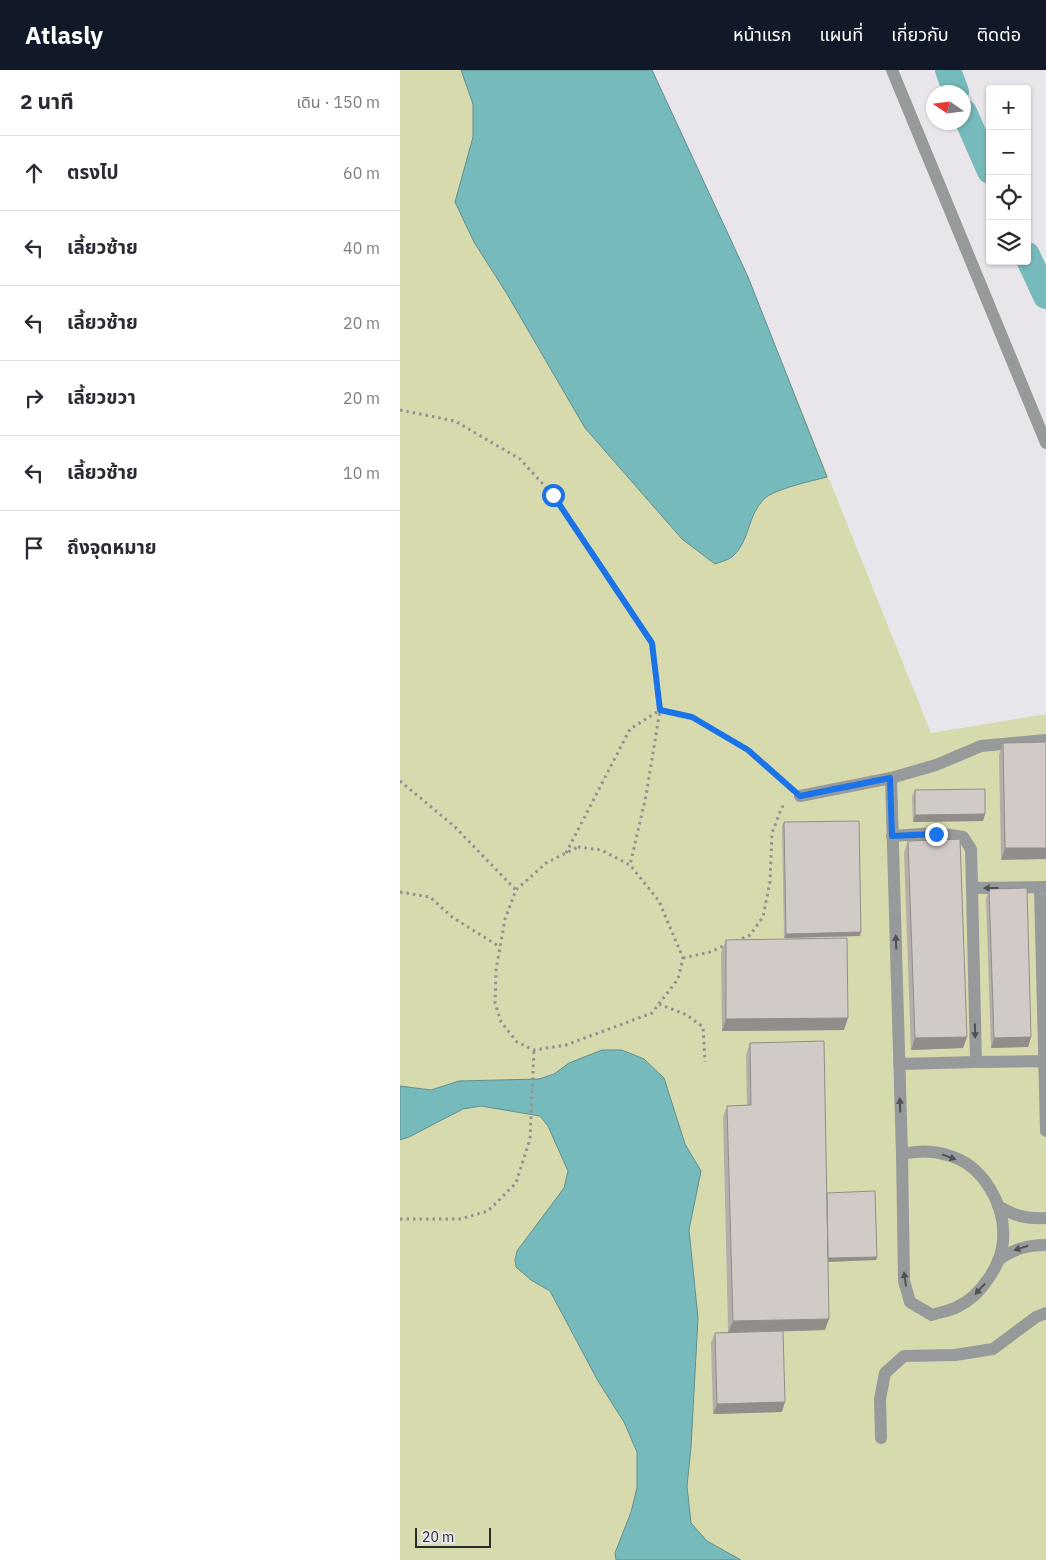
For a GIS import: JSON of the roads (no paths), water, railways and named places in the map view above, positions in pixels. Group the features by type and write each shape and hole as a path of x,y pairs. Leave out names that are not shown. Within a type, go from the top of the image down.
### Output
{"street":[{"path":"892,70 1046,443"},
{"path":"800,796 890,778 936,765 981,746 1046,740"},
{"path":"890,778 902,1154 904,1281 910,1302 932,1315 958,1307 980,1290 996,1268 1004,1241 1002,1213 991,1188 972,1168 949,1155 923,1150 902,1154"},
{"path":"892,836 936,834 963,837 971,849 976,1062"},
{"path":"972,888 1043,887 1046,1131"},
{"path":"899,1064 1044,1060"},
{"path":"998,1206 1014,1215 1033,1219 1046,1218"},
{"path":"998,1260 1010,1251 1029,1245 1046,1245"},
{"path":"881,1438 880,1399 885,1373 904,1356 955,1355 992,1349 1036,1317 1046,1313"}],"water":[{"path":"461,70 652,70 748,277 827,477 784,489 764,499 754,513 739,550 729,559 715,564 682,539 585,428 507,294 474,242 455,202 473,137 473,104"},
{"path":"602,1050 622,1050 644,1059 664,1078 685,1144 701,1171 689,1230 698,1318 687,1486 691,1523 707,1541 741,1560 616,1560 615,1553 631,1512 637,1488 637,1452 624,1422 598,1381 550,1291 531,1280 516,1267 517,1251 564,1188 568,1171 548,1126 540,1116 481,1106 463,1109 400,1140 400,1086 431,1090 459,1081 539,1079 554,1074 569,1063"}],"waterway":[{"path":"948,70 953,85"},
{"path":"971,128 986,162"},
{"path":"1031,264 1046,296"}]}
